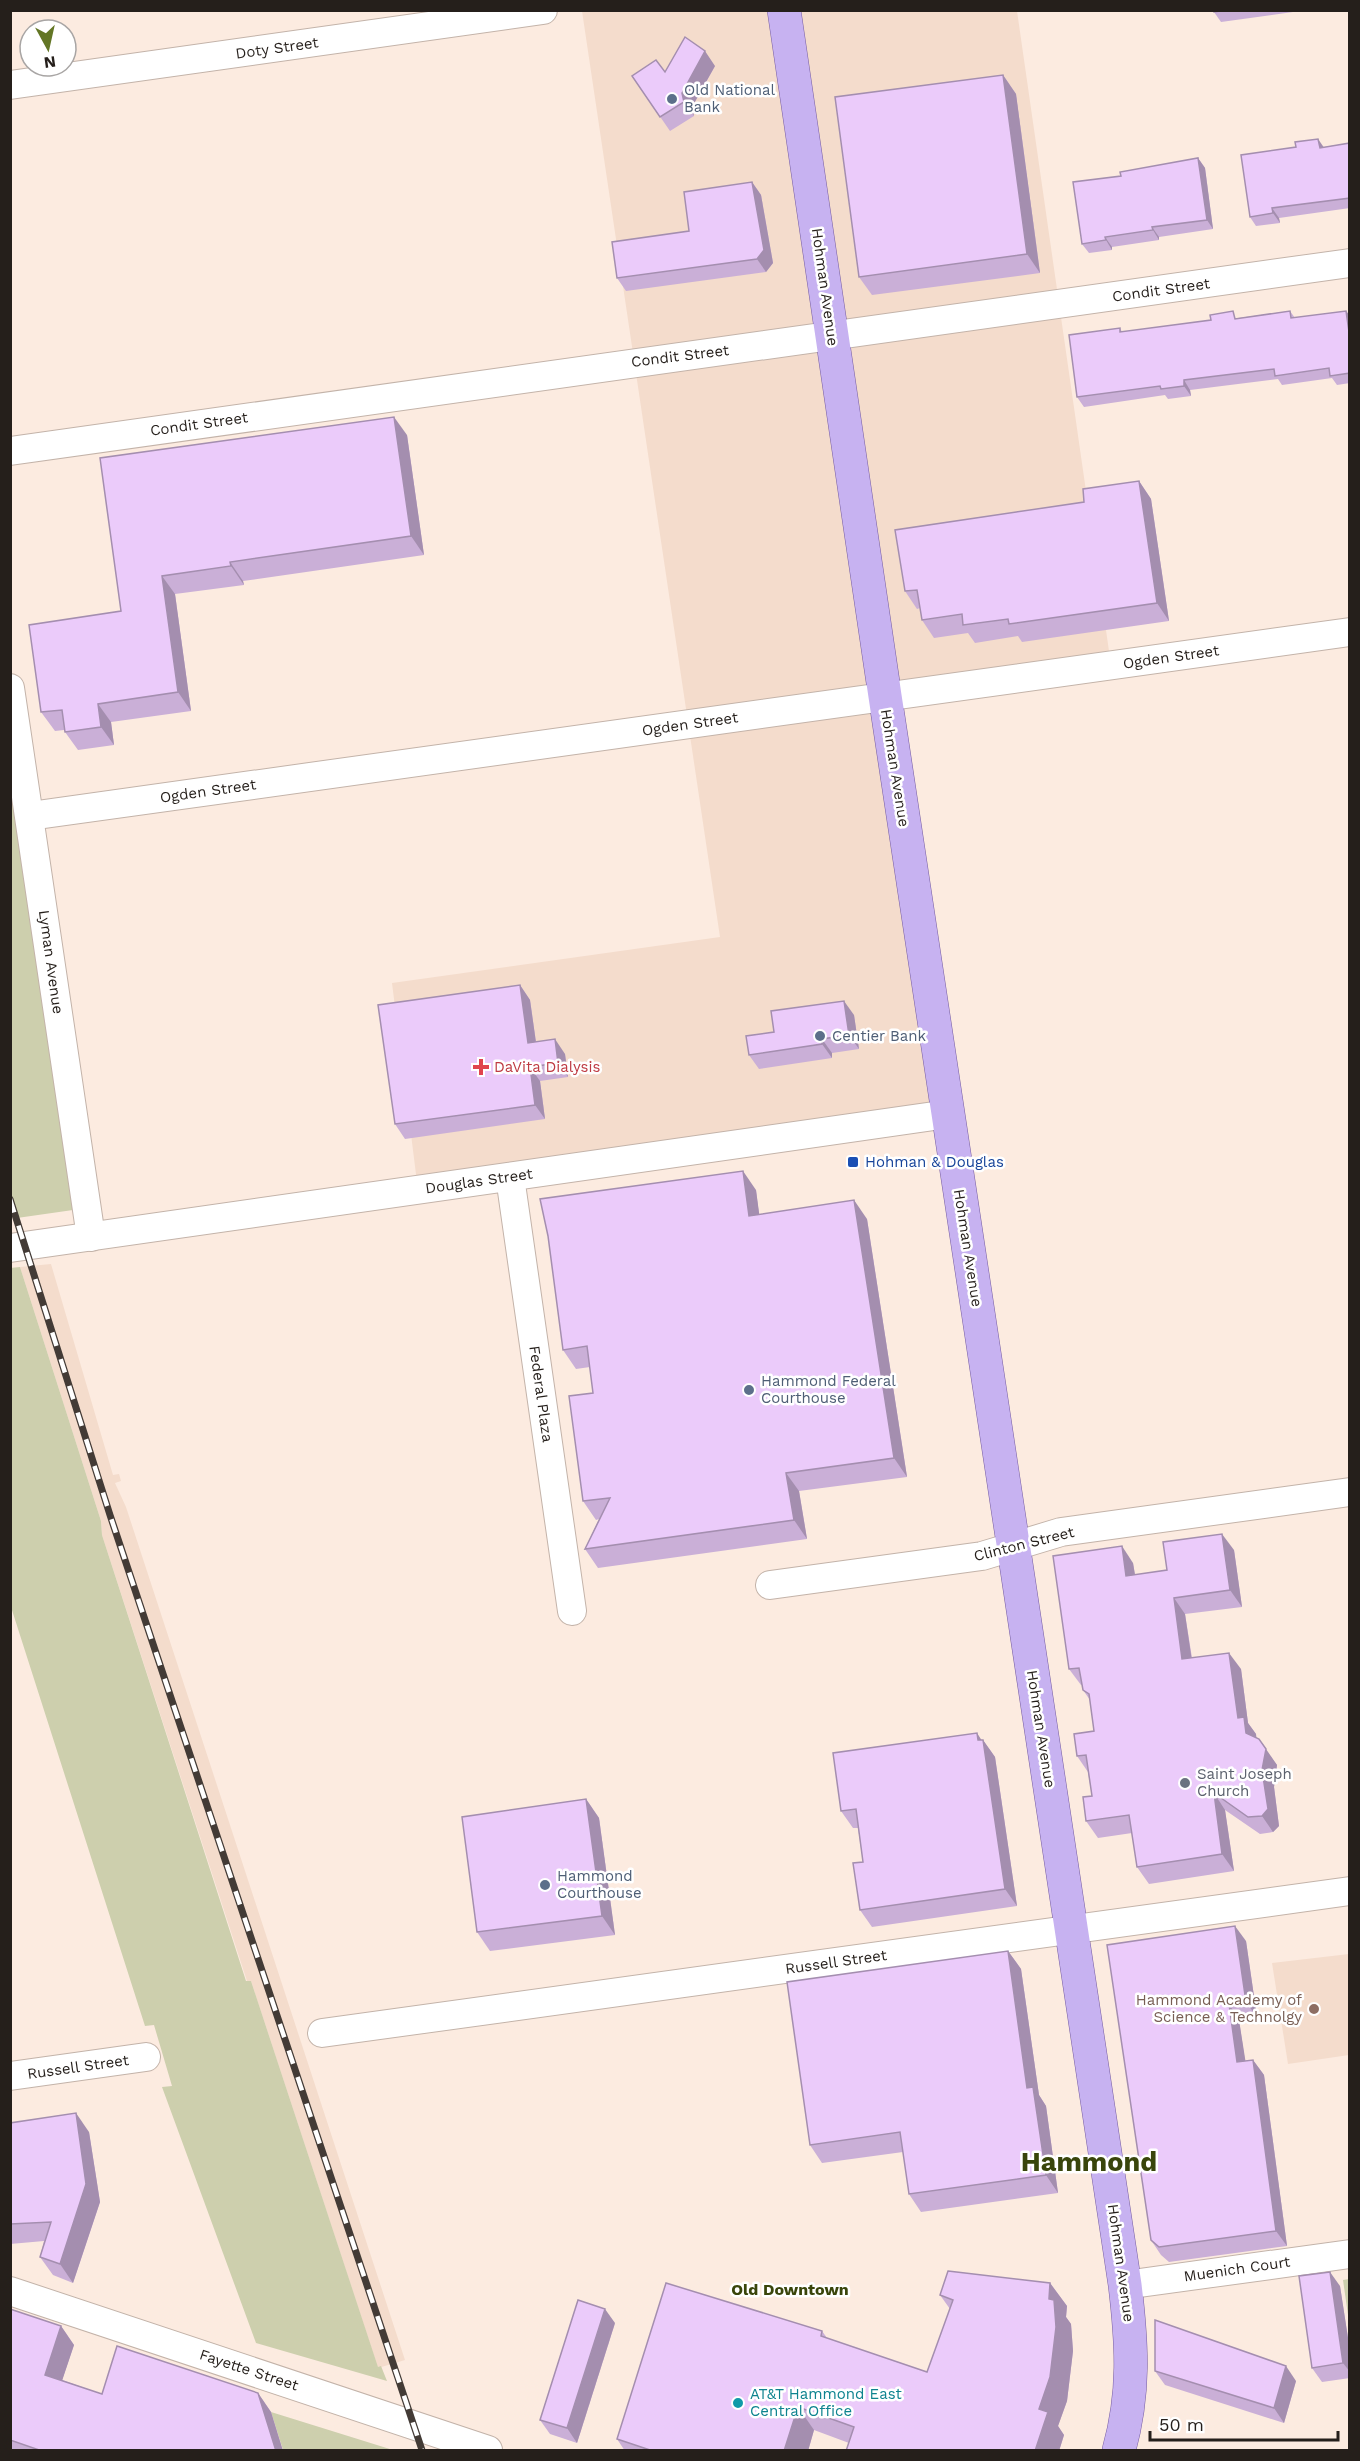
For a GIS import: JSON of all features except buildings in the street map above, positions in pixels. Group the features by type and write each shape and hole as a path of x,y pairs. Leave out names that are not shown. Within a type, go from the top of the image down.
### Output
{"main road":[{"name":"Hohman Avenue","path":"784,10 885,696 1125,2285 1132,2367 1128,2415 1119,2451"}],"street":[{"name":"Doty Street","path":"10,85 543,10"},
{"name":"Condit Street","path":"10,451 1350,263"},
{"name":"Ogden Street","path":"30,816 1350,632"},
{"name":"Lyman Avenue","path":"10,688 91,1237"},
{"name":"Douglas Street","path":"10,1248 948,1114"},
{"name":"Federal Plaza","path":"510,1177 572,1611"},
{"name":"Clinton Street","path":"770,1585 982,1556 1061,1532 1350,1492"},
{"name":"Russell Street","path":"322,2032 1350,1892"},
{"name":"Russell Street","path":"10,2076 146,2057"},
{"name":"Muenich Court","path":"1125,2285 1350,2254"},
{"name":"Fayette Street","path":"10,2290 488,2451"}],"shaded area":[{"path":"582,11 1017,11 1111,665 885,697 948,1114 418,1190 392,983 720,937"},
{"path":"51,1264 113,1475 119,1474 121,1481 115,1483 126,1507 405,2360 378,2368 251,1981 247,1981 102,1535 101,1521 20,1267"},
{"name":"Hammond Academy of Science & Technolgy","path":"1349,1954 1349,2055 1288,2064 1272,1963"}],"green space":[{"path":"10,698 87,1208 17,1218 10,1198"},
{"path":"20,1267 101,1521 102,1535 246,1981 251,1981 378,2367 381,2366 387,2381 256,2343 162,2087 172,2086 154,2025 145,2026 11,1607 10,1268"},
{"path":"1350,2279 1349,2322 1343,2280"},
{"path":"271,2412 393,2450 283,2450"}],"railway":[{"path":"10,1199 110,1515 422,2450"}],"place":[{"name":"Old National Bank","path":"672,99"},
{"name":"Centier Bank","path":"820,1036"},
{"name":"DaVita Dialysis","path":"481,1067"},
{"name":"Hohman & Douglas","path":"853,1162"},
{"name":"Hammond Federal Courthouse","path":"749,1390"},
{"name":"Saint Joseph Church","path":"1185,1783"},
{"name":"Hammond Courthouse","path":"545,1885"},
{"name":"Hammond Academy of Science & Technolgy","path":"1314,2009"},
{"name":"AT&T Hammond East Central Office","path":"738,2403"}],"district":[{"name":"Hammond","path":"1089,2162"},
{"name":"Old Downtown","path":"790,2289"}]}
